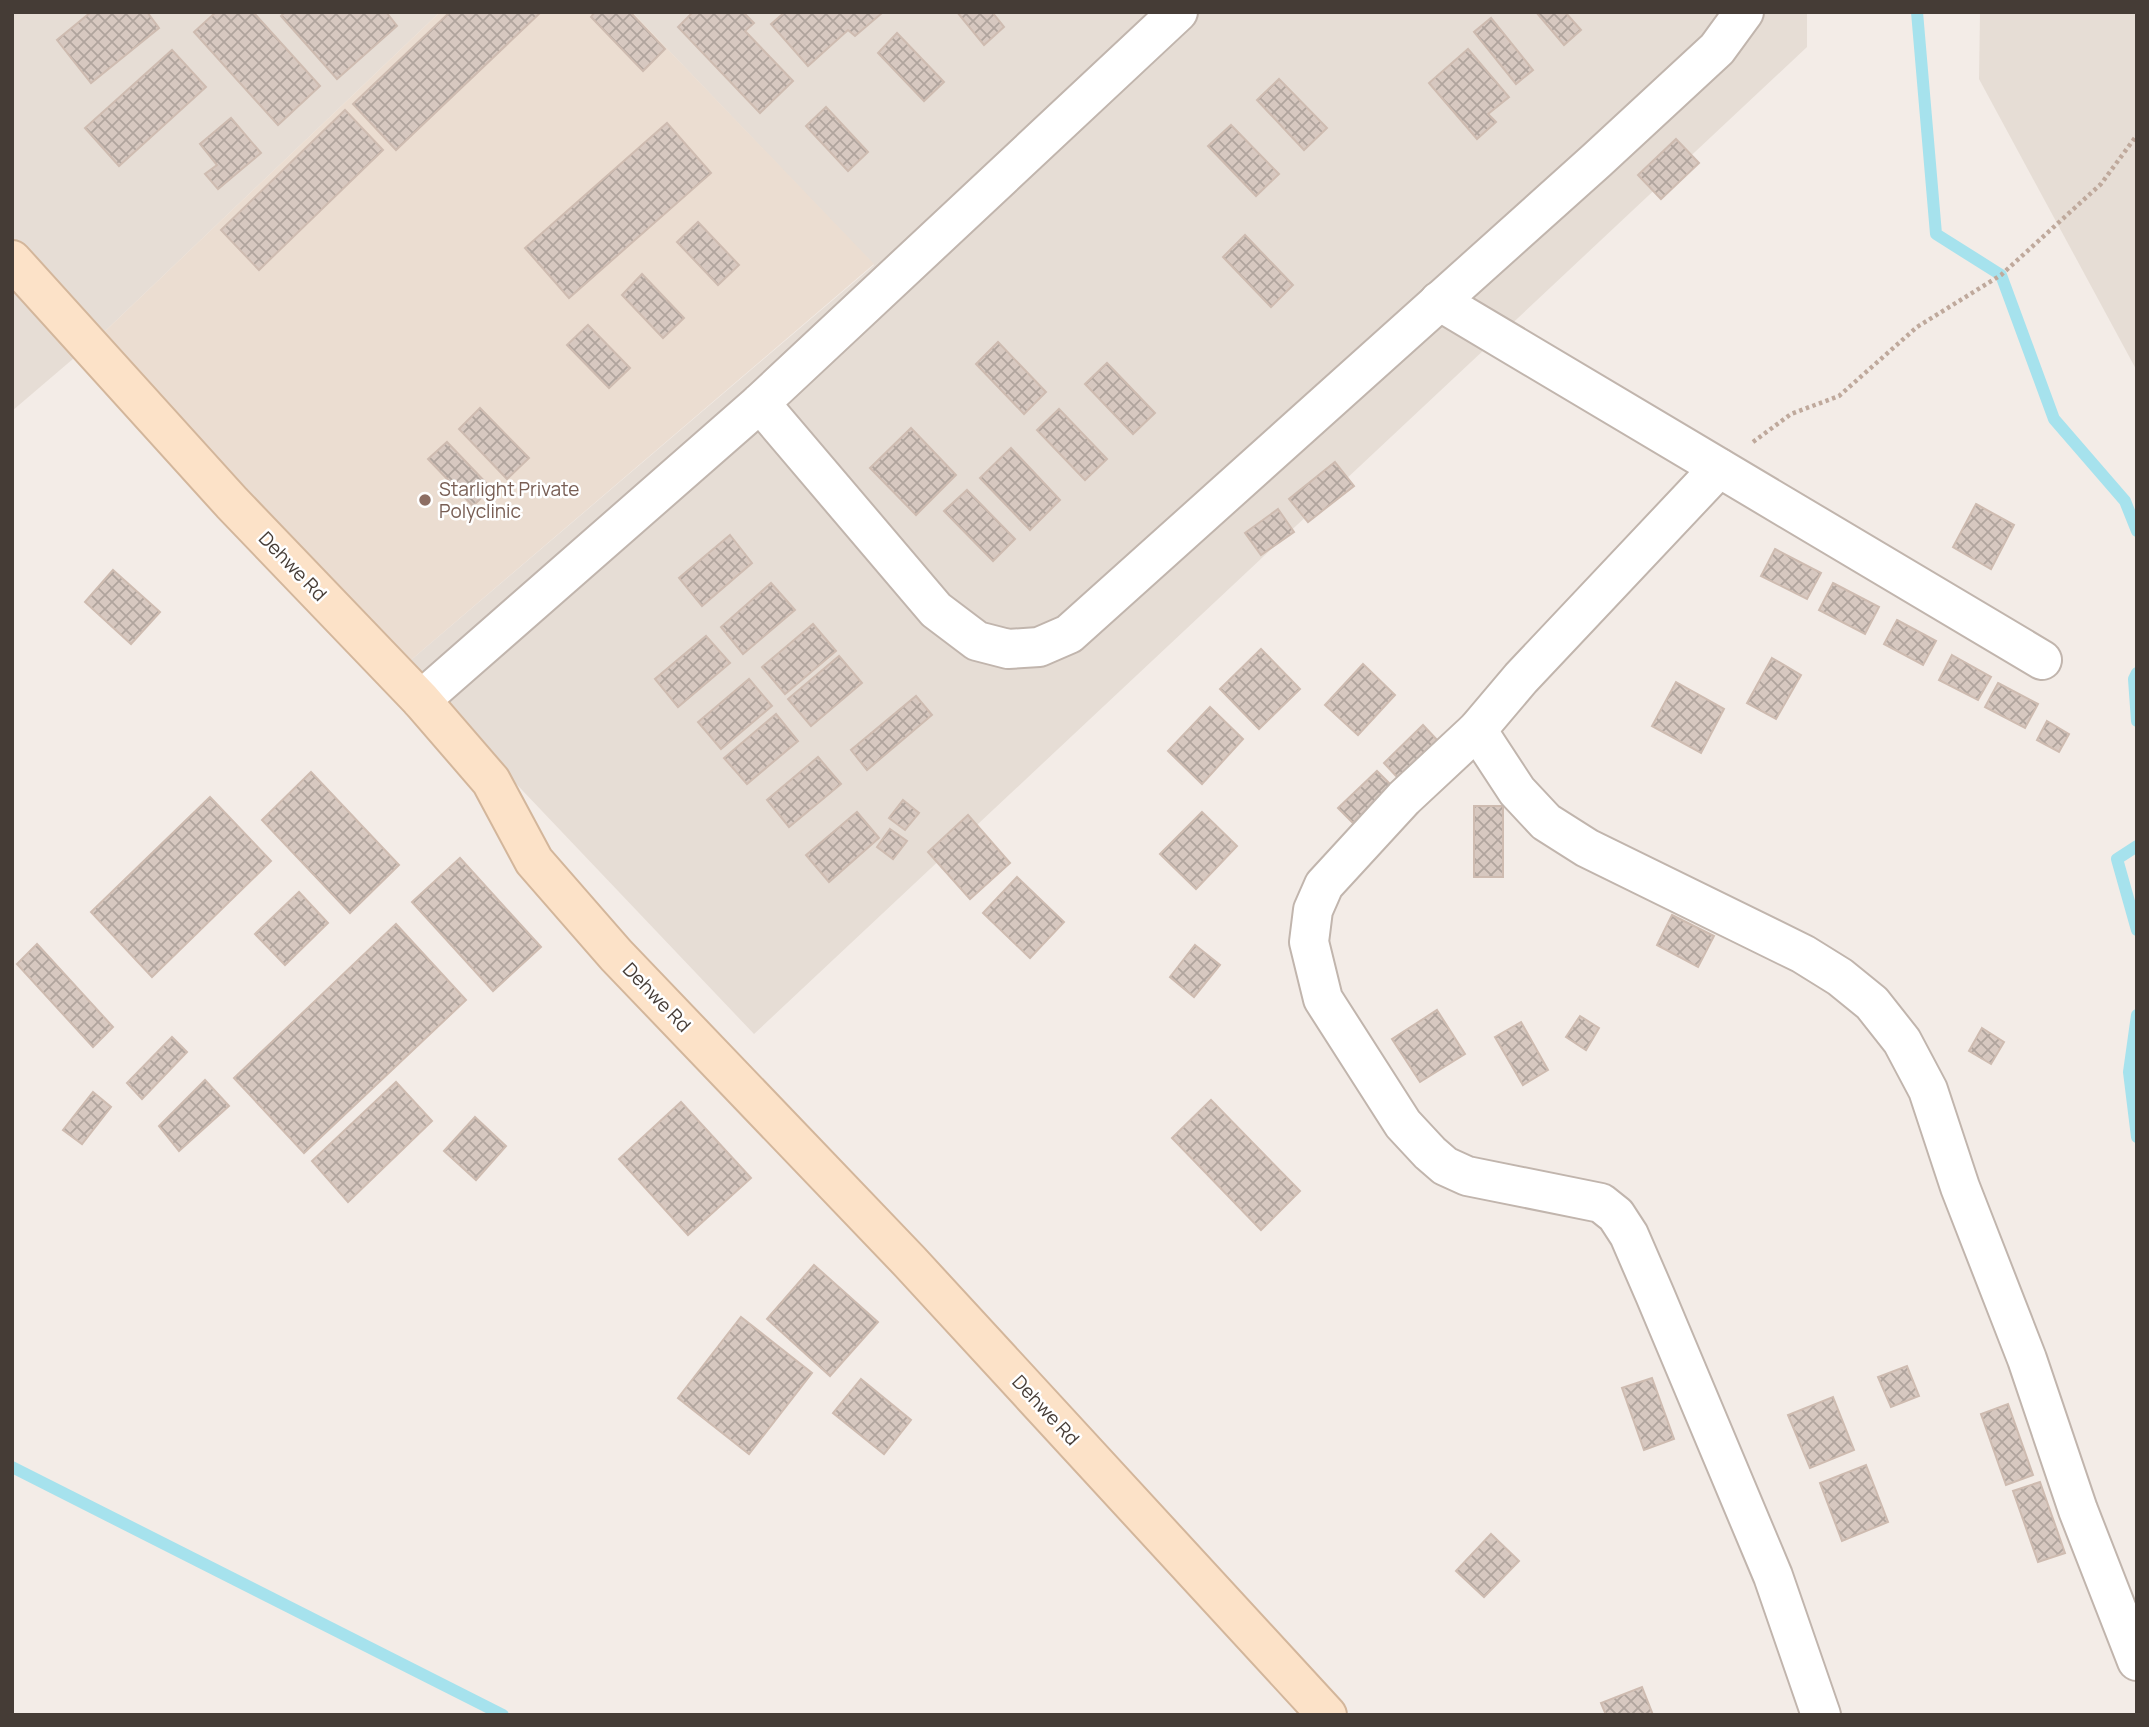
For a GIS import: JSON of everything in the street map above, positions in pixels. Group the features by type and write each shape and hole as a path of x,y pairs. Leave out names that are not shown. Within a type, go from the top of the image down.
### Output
{"street":[{"path":"421,700 760,403 1178,12"},
{"path":"760,403 936,610 977,641 1008,649 1039,647 1069,634 1597,160 1717,49 1744,12"},
{"name":"Dehwe Rd","path":"12,260 233,503 421,700 491,781 534,861 616,955 910,1262 1328,1715"},
{"path":"1439,301 2042,660"},
{"path":"1719,468 1521,678 1477,730 1404,798 1324,885 1313,910 1309,942 1323,999 1403,1124 1445,1166 1467,1176 1601,1203 1616,1215 1629,1236 1773,1576 1821,1715"},
{"path":"1477,730 1517,791 1546,822 1587,848 1803,954 1840,977 1872,1003 1902,1041 1928,1090 1960,1187 2027,1359 2078,1510 2137,1661"}],"path":[{"path":"1719,468 1791,414 1839,396 1917,327 2001,275 2101,184 2137,135"}],"shaded area":[{"path":"12,12 440,12 101,335 12,411"},
{"name":"Starlight Private Polyclinic","path":"440,12 632,12 874,264 404,666 101,335"},
{"path":"632,12 1807,12 1807,47 754,1034 404,666 874,265"},
{"path":"1980,12 2137,12 2137,371 1979,79"}],"building":[{"path":"91,12 147,12 159,28 91,83 57,40"},
{"path":"216,12 253,12 320,86 278,125 194,32"},
{"path":"285,12 386,12 397,26 337,79 281,16"},
{"path":"450,12 541,12 396,150 353,104"},
{"path":"595,12 630,12 665,49 643,71 591,17"},
{"path":"693,12 743,12 754,23 745,31 793,81 760,113 678,27"},
{"path":"785,12 882,13 855,36 848,30 808,66 771,24"},
{"path":"957,12 992,12 1004,27 984,45"},
{"path":"1536,12 1565,12 1581,30 1564,45"},
{"path":"1491,18 1533,70 1516,84 1474,32"},
{"path":"897,33 944,82 924,101 878,53"},
{"path":"1468,49 1509,97 1488,114 1496,122 1477,139 1429,83"},
{"path":"172,50 206,87 119,166 85,128"},
{"path":"1279,79 1327,128 1304,150 1257,100"},
{"path":"826,107 868,152 848,171 806,126"},
{"path":"345,110 383,150 259,270 221,230"},
{"path":"231,118 261,153 218,189 205,174 217,165 200,144"},
{"path":"667,123 711,173 569,298 525,248"},
{"path":"1231,125 1279,174 1256,196 1208,146"},
{"path":"1676,139 1699,163 1661,199 1638,175"},
{"path":"698,222 739,265 718,285 677,242"},
{"path":"1245,235 1293,285 1271,307 1223,257"},
{"path":"642,274 684,318 663,338 622,295"},
{"path":"588,325 630,368 609,388 567,345"},
{"path":"998,342 1046,392 1024,414 976,364"},
{"path":"1107,363 1155,413 1133,434 1085,384"},
{"path":"480,408 529,458 507,479 459,429"},
{"path":"1059,409 1107,459 1085,480 1037,430"},
{"path":"911,428 956,475 916,515 870,468"},
{"path":"447,442 491,488 473,506 428,459"},
{"path":"1011,448 1060,500 1030,530 980,478"},
{"path":"1335,462 1354,486 1308,522 1289,499"},
{"path":"967,490 1015,539 993,561 944,511"},
{"path":"1976,504 2014,525 1991,569 1953,547"},
{"path":"1278,509 1294,532 1261,555 1245,533"},
{"path":"730,535 752,563 702,606 679,578"},
{"path":"1775,549 1821,573 1807,599 1761,576"},
{"path":"113,570 160,612 131,644 85,602"},
{"path":"771,583 795,610 743,654 721,627"},
{"path":"1833,583 1879,607 1865,634 1819,610"},
{"path":"1897,620 1936,641 1923,665 1884,644"},
{"path":"813,624 836,651 785,694 762,667"},
{"path":"706,636 730,663 678,707 655,679"},
{"path":"1261,649 1300,689 1259,729 1220,689"},
{"path":"1952,655 1991,677 1978,700 1939,680"},
{"path":"839,656 862,683 811,726 788,699"},
{"path":"1772,658 1801,675 1776,719 1747,703"},
{"path":"1363,664 1395,695 1358,735 1325,705"},
{"path":"749,679 772,706 721,749 698,722"},
{"path":"1676,682 1724,709 1701,753 1652,726"},
{"path":"1998,683 2038,704 2025,728 1985,707"},
{"path":"916,696 932,715 867,770 851,750"},
{"path":"1210,707 1243,739 1202,784 1168,751"},
{"path":"776,714 798,741 747,784 724,758"},
{"path":"2047,721 2069,734 2059,752 2037,740"},
{"path":"1423,725 1438,741 1398,778 1384,763"},
{"path":"818,757 841,784 789,827 767,800"},
{"path":"1377,771 1392,786 1353,823 1338,808"},
{"path":"311,772 399,865 350,913 262,820"},
{"path":"210,797 271,861 152,977 91,912"},
{"path":"903,800 919,813 905,830 889,818"},
{"path":"1474,806 1503,806 1503,877 1474,877"},
{"path":"857,812 879,838 829,882 806,855"},
{"path":"1202,812 1237,846 1196,889 1160,854"},
{"path":"968,815 1010,863 970,899 928,852"},
{"path":"890,829 907,841 893,859 877,847"},
{"path":"460,858 541,947 493,991 412,902"},
{"path":"1017,877 1064,922 1030,958 983,913"},
{"path":"299,892 328,923 285,965 255,934"},
{"path":"1672,915 1714,936 1698,967 1657,945"},
{"path":"396,924 466,1000 304,1153 234,1078"},
{"path":"37,944 113,1027 93,1047 17,964"},
{"path":"1195,945 1220,965 1194,997 1170,977"},
{"path":"1437,1010 1465,1054 1420,1082 1392,1039"},
{"path":"1580,1016 1599,1028 1586,1050 1566,1037"},
{"path":"1521,1022 1548,1070 1523,1085 1495,1037"},
{"path":"1982,1028 2004,1042 1991,1064 1969,1051"},
{"path":"172,1037 187,1052 142,1099 127,1083"},
{"path":"205,1080 229,1106 179,1151 159,1126"},
{"path":"396,1082 432,1121 348,1202 312,1161"},
{"path":"93,1092 111,1107 82,1144 63,1130"},
{"path":"1211,1100 1300,1191 1261,1230 1172,1138"},
{"path":"681,1102 751,1178 688,1235 619,1159"},
{"path":"475,1117 506,1146 476,1180 444,1151"},
{"path":"814,1265 878,1322 830,1376 767,1319"},
{"path":"741,1317 812,1373 749,1454 678,1398"},
{"path":"1907,1366 1919,1396 1891,1407 1878,1377"},
{"path":"1652,1378 1674,1439 1644,1450 1622,1388"},
{"path":"861,1379 911,1420 884,1454 833,1413"},
{"path":"1833,1397 1854,1450 1810,1468 1788,1415"},
{"path":"2008,1404 2033,1475 2006,1485 1981,1414"},
{"path":"1866,1465 1888,1522 1842,1541 1820,1483"},
{"path":"2040,1482 2065,1553 2038,1562 2013,1491"},
{"path":"1491,1534 1519,1561 1484,1597 1456,1571"},
{"path":"1642,1687 1653,1715 1606,1715 1601,1703"}],"waterway":[{"path":"1917,12 1936,234 2001,275 2054,419 2125,501 2137,531"},
{"path":"2137,673 2134,679 2137,721"},
{"path":"2137,846 2117,859 2137,930"},
{"path":"2137,1015 2129,1072 2137,1137"},
{"path":"12,1467 503,1715"}],"place":[{"name":"Starlight Private Polyclinic","path":"425,500"}]}
